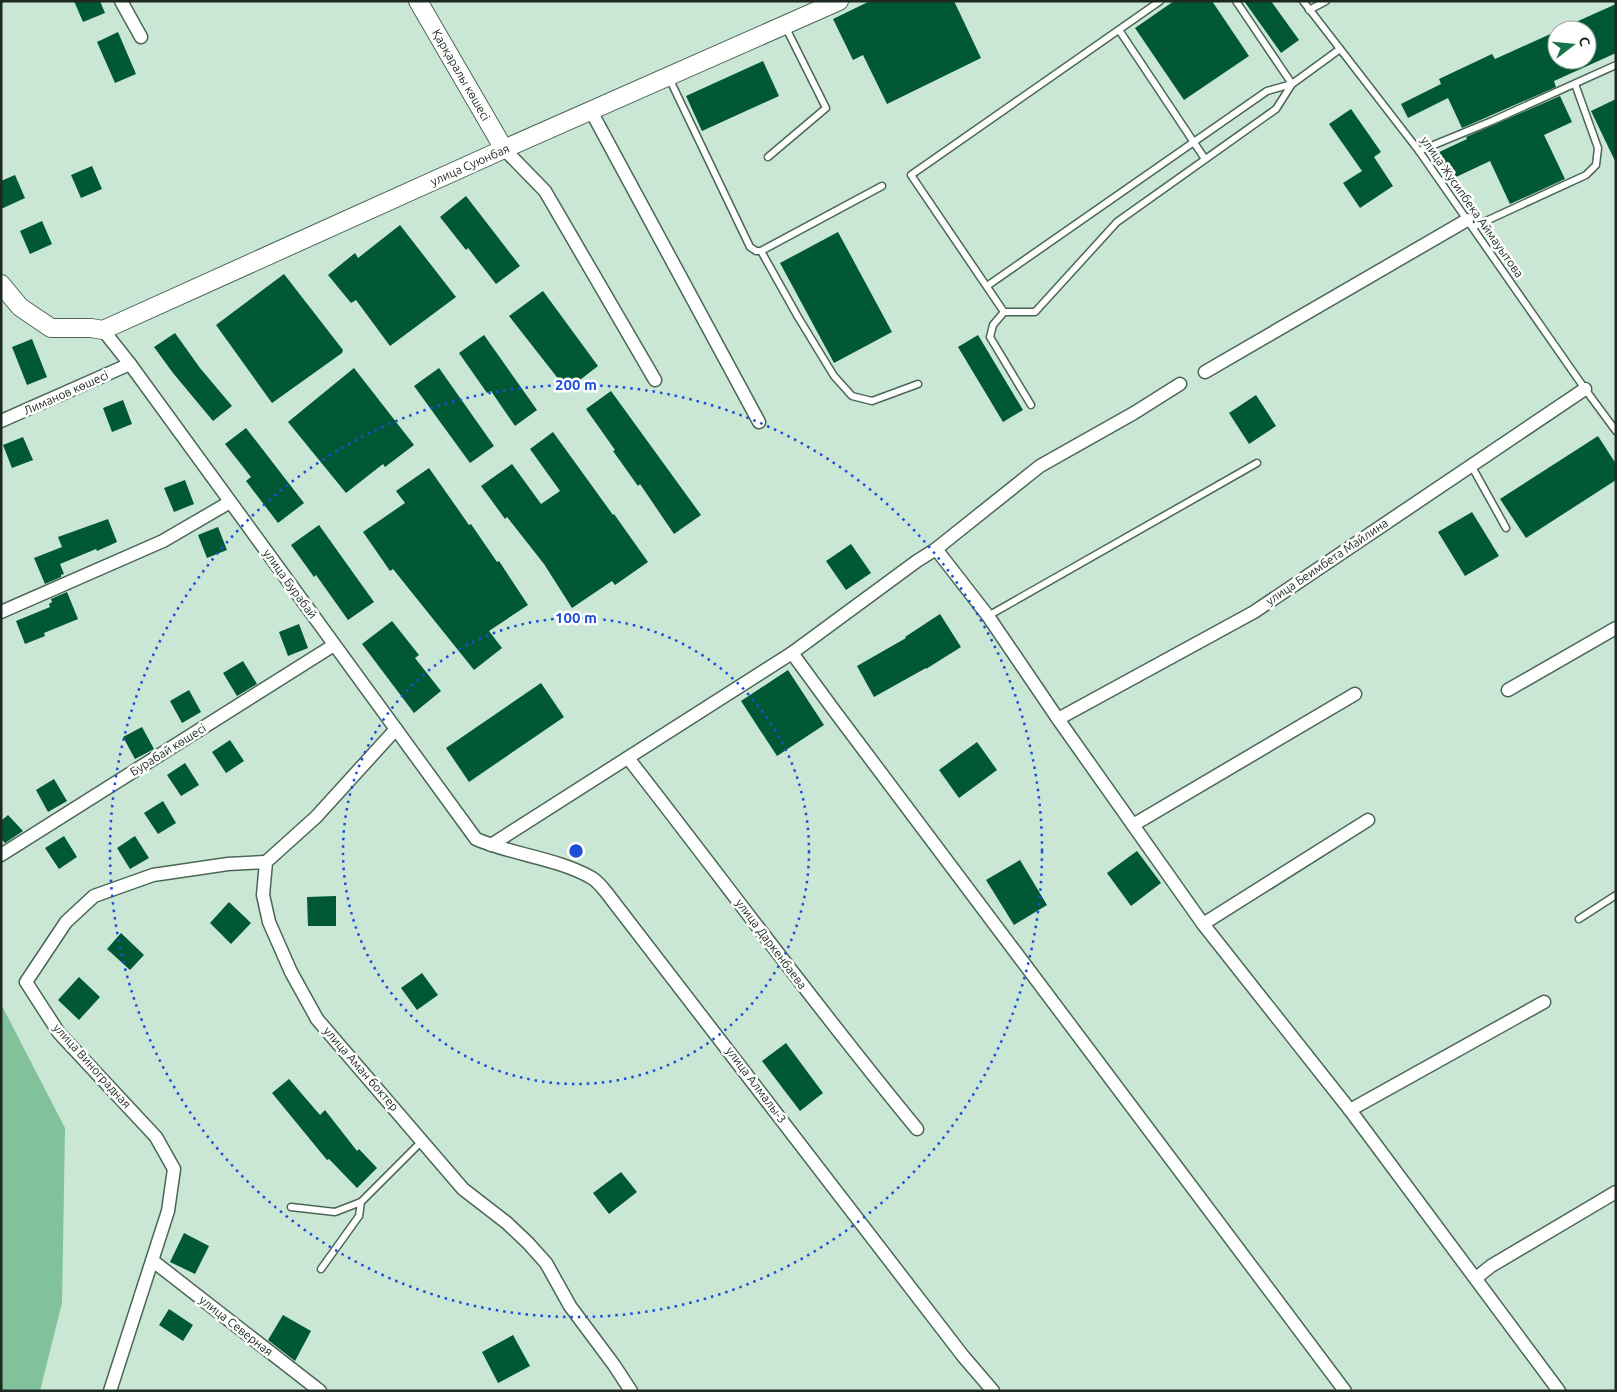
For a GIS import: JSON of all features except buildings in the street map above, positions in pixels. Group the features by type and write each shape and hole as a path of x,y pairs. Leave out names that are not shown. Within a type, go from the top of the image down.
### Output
{"street":[{"path":"121,1 141,37"},
{"name":"Қарқаралы көшесі","path":"418,1 504,149"},
{"name":"улица Суюнбая","path":"103,330 504,149 839,1"},
{"path":"591,111 760,422"},
{"path":"504,149 545,191 656,380"},
{"path":"1205,372 1470,224"},
{"path":"1,284 20,307 51,328 91,328 103,330"},
{"name":"улица Бурабай","path":"103,330 130,364 476,839"},
{"name":"Лиманов көшесі","path":"1,422 130,364"},
{"path":"491,846 792,652 936,549 1040,466 1134,413 1180,384"},
{"name":"улица Беимбета Майлина","path":"1058,719 1254,612 1585,389"},
{"path":"1,612 163,541 230,502"},
{"path":"936,549 988,616 1058,719 1203,924 1350,1110 1559,1391"},
{"path":"1508,690 1616,628"},
{"name":"Бурабай көшесі","path":"1,855 334,645"},
{"path":"792,652 832,709 1345,1391"},
{"path":"1133,825 1354,694"},
{"path":"266,862 316,817 396,729"},
{"name":"улица Даркенбаева","path":"628,758 788,968 917,1129"},
{"path":"1203,924 1368,820"},
{"name":"улица Алмалы-3","path":"476,839 491,846 572,868 594,879 606,892 963,1356 993,1391"},
{"name":"улица Аман боктер","path":"266,862 263,895 270,922 302,994 318,1019 370,1082 464,1189 507,1223 546,1263 570,1306 614,1365 630,1391"},
{"name":"улица Виноградная","path":"110,1391 168,1210 174,1169 156,1137 59,1033 26,982 66,922 94,896 154,876 228,864 266,862"},
{"path":"1350,1110 1544,1002"},
{"path":"1476,1278 1491,1266 1616,1192"},
{"name":"улица Северная","path":"153,1261 320,1391"}],"lane":[{"path":"1004,312 911,175 1160,1"},
{"path":"1236,1 1292,84"},
{"name":"улица Жусипбека Аймауытова","path":"1303,1 1420,151 1616,431"},
{"path":"1310,10 1326,1"},
{"path":"768,157 826,108 785,25"},
{"path":"1119,30 1205,159"},
{"path":"987,286 1267,91 1292,84 1340,49"},
{"path":"1420,151 1616,65"},
{"path":"668,76 750,247 756,251 761,251 882,186"},
{"path":"1032,405 990,338 993,325 1004,312 1035,312 1117,222 1276,109 1292,84"},
{"path":"1470,224 1586,175 1596,165 1598,148 1575,84"},
{"path":"761,251 834,376 852,396 872,401 918,384"},
{"path":"988,616 1257,463"},
{"path":"1471,465 1506,528"},
{"path":"1580,918 1616,895"},
{"path":"291,1207 335,1212 362,1202 422,1140"},
{"path":"321,1269 359,1216 362,1202"}],"green space":[{"path":"1,1004 65,1128 62,1303 40,1391 1,1391"}]}
